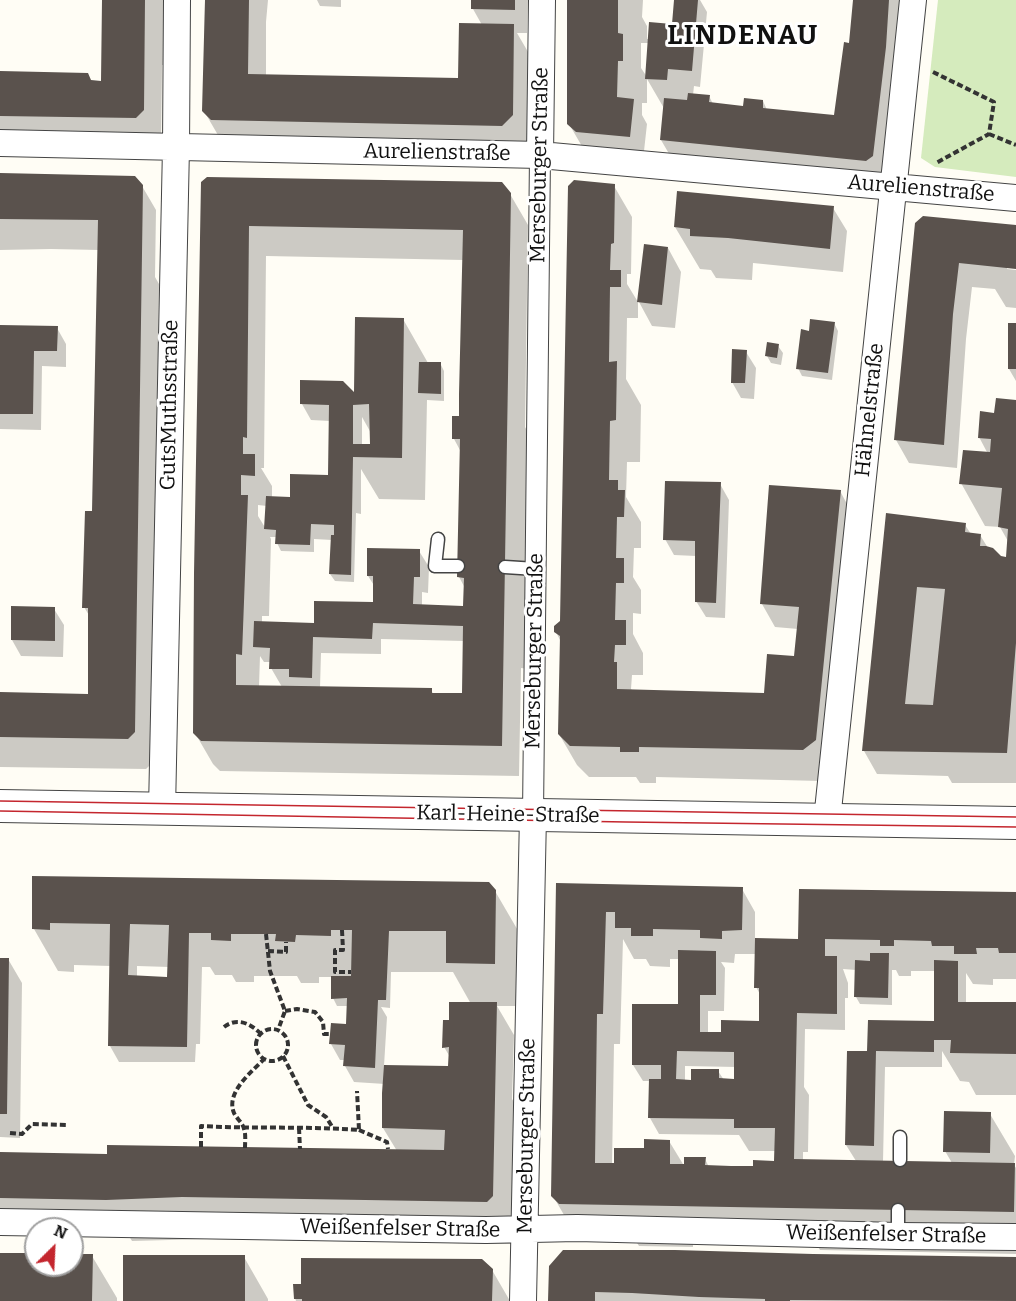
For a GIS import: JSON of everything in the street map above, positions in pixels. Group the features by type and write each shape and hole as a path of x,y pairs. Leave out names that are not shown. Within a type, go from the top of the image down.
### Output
{"street":[{"name":"GutsMuthsstraße","path":"162,809 177,0"},
{"name":"Merseburger Straße","path":"524,1301 533,815 542,0"},
{"name":"Hähnelstraße","path":"827,820 913,0"},
{"name":"Aurelienstraße","path":"0,143 540,155 1016,198"},
{"name":"Karl-Heine-Straße","path":"0,806 1016,823"},
{"name":"Weißenfelser Straße","path":"0,1222 525,1230 577,1228 1016,1237"}],"lane":[{"path":"438,539 435,566 458,566"},
{"path":"505,567 536,569"},
{"path":"900,1137 900,1160"},
{"path":"898,1210 898,1236"}],"path":[{"path":"906,68 931,71 994,102 989,134"},
{"path":"989,134 1016,145"},
{"path":"893,186 989,134"},
{"path":"342,930 343,950 335,950 335,972 351,972"},
{"path":"267,934 270,971 285,1011 278,1030"},
{"path":"268,951 286,952 286,942"},
{"path":"285,1011 315,1012 323,1022 324,1034 330,1034"},
{"path":"224,1027 231,1022 239,1022 247,1024 261,1034"},
{"path":"267,1030 278,1030 285,1036 287,1042 283,1056 268,1060 260,1055 256,1045 261,1034 267,1030"},
{"path":"283,1056 308,1105 326,1117 333,1128"},
{"path":"245,1148 244,1128 234,1113 232,1104 246,1076 255,1070 265,1058"},
{"path":"357,1091 358,1130"},
{"path":"10,1133 22,1134 32,1124 66,1125"},
{"path":"201,1147 201,1126 358,1130 387,1142 388,1149"},
{"path":"299,1128 300,1149"}],"green space":[{"path":"938,0 1016,0 1016,177 935,167 921,158"}],"building":[{"path":"102,0 145,0 144,110 136,118 0,116 0,71 88,73 91,80 101,81"},
{"path":"205,0 249,0 248,74 458,78 459,23 514,24 513,115 502,126 211,120 202,111"},
{"path":"471,0 515,0 515,10 471,9"},
{"path":"567,0 618,0 618,33 623,34 623,61 618,61 617,97 634,99 630,137 576,132 567,124"},
{"path":"674,0 698,0 692,71 668,69 667,80 645,79 649,22 672,24"},
{"path":"853,0 889,0 886,47 873,156 866,161 660,140 664,98 687,100 688,93 710,95 709,102 743,106 744,98 763,100 763,108 834,115 844,42 849,43"},
{"path":"0,173 135,176 143,185 135,732 128,739 0,737 0,692 88,694 88,608 82,608 85,511 92,511 98,220 0,219"},
{"path":"207,177 502,182 511,193 502,746 201,741 193,733 201,182","holes":["249,226 463,230 459,416 452,416 452,439 460,439 457,577 464,578 463,606 413,604 414,577 420,577 420,549 367,548 367,576 373,576 373,602 314,601 314,623 254,621 253,647 270,648 269,669 289,669 289,677 312,678 313,637 372,639 373,623 463,626 462,693 432,693 432,688 236,685 236,654 242,655 248,495 241,495 241,475 255,476 255,454 243,454 243,437 247,438"]},
{"path":"574,180 615,184 614,243 611,244 610,270 621,270 621,287 610,287 609,362 617,361 616,420 610,421 609,480 618,480 618,490 625,490 624,517 617,517 616,558 624,558 624,583 616,583 615,620 626,620 626,645 615,645 617,689 764,693 767,654 794,656 799,607 760,604 769,485 841,490 816,740 803,750 639,747 639,752 620,752 620,747 570,746 558,734 560,636 554,632 554,626 560,621 568,186"},
{"path":"677,191 834,206 830,249 690,236 690,229 674,227"},
{"path":"923,216 1016,225 1016,269 959,263 944,445 894,440 915,223"},
{"path":"644,244 668,247 662,305 637,302"},
{"path":"355,317 404,318 402,458 353,457 351,575 329,574 331,535 334,535 334,525 311,524 310,545 275,544 276,530 264,529 266,496 290,497 290,474 328,475 329,405 300,404 300,380 343,381 354,392","holes":["369,404 370,444 353,444 353,405"]},
{"path":"810,319 835,322 828,373 796,369 801,329 809,331"},
{"path":"1008,323 1016,323 1016,369 1008,369"},
{"path":"0,325 58,326 57,351 34,351 33,414 0,414"},
{"path":"767,342 779,344 777,358 765,356"},
{"path":"732,349 747,350 745,383 731,383"},
{"path":"419,362 441,362 441,394 418,393"},
{"path":"996,398 1016,400 1016,643 1007,753 862,751 886,513 966,523 965,532 981,534 980,546 993,548 1001,556 1006,557 1008,529 998,527 1002,488 959,484 963,450 990,452 991,439 978,438 980,411 994,413","holes":["917,587 945,589 933,705 905,704"]},
{"path":"665,481 721,482 716,603 695,602 695,541 663,540"},
{"path":"11,606 55,607 55,641 11,640"},
{"path":"32,876 489,882 496,890 495,964 446,963 446,931 389,931 386,1000 378,1000 375,1068 343,1066 345,1045 329,1044 331,1023 346,1024 347,998 331,999 331,976 351,976 352,930 331,930 331,936 296,935 295,942 275,941 276,934 231,934 231,941 211,940 211,933 189,933 187,1047 108,1046 110,924 50,923 50,930 32,929","holes":["130,924 169,925 167,977 128,975"]},
{"path":"556,883 743,887 742,930 722,931 722,939 700,938 700,930 653,929 653,936 631,936 631,928 615,928 615,912 606,912 603,1014 597,1014 595,1163 614,1163 614,1148 644,1148 644,1139 670,1140 670,1164 684,1164 684,1157 706,1157 705,1165 731,1166 753,1166 753,1160 774,1161 775,1128 734,1128 734,1119 648,1118 649,1079 661,1079 661,1065 632,1065 632,1004 678,1004 678,950 716,951 716,995 700,995 700,1032 721,1032 721,1020 759,1021 759,988 754,988 755,938 798,939 799,889 1016,892 1016,953 999,953 998,948 976,948 977,954 954,954 954,946 932,946 931,941 894,940 894,946 880,946 880,940 825,939 825,956 837,956 837,1014 797,1013 794,1159 1015,1163 1014,1212 559,1204 551,1196","holes":["677,1051 734,1052 734,1079 719,1078 719,1069 691,1069 691,1080 676,1079"]},
{"path":"870,953 889,953 888,998 854,997 855,960 870,961"},
{"path":"0,958 9,958 7,1114 0,1114"},
{"path":"934,960 958,961 958,1002 1016,1002 1016,1054 950,1053 951,1040 934,1040 934,1052 876,1051 874,1146 845,1145 847,1051 867,1051 868,1020 934,1021"},
{"path":"449,1002 497,1002 493,1196 487,1202 182,1197 106,1200 0,1198 0,1152 107,1154 107,1145 444,1150 445,1130 382,1128 382,1093 384,1065 448,1066 449,1047 442,1048 443,1020 449,1020"},
{"path":"944,1111 991,1112 990,1153 943,1152"},
{"path":"563,1250 1016,1257 1016,1301 765,1301 765,1299 595,1292 595,1301 548,1301 549,1266"},
{"path":"0,1253 24,1253 24,1277 84,1277 84,1254 93,1254 92,1301 0,1301"},
{"path":"123,1255 245,1255 245,1301 123,1301"},
{"path":"301,1258 482,1259 493,1269 492,1301 302,1301 302,1299 294,1299 293,1284 301,1284"}],"tram line":[{"path":"0,801 1016,817"},
{"path":"0,811 1016,827"}],"district":[{"name":"LINDENAU","path":"743,36"}]}
